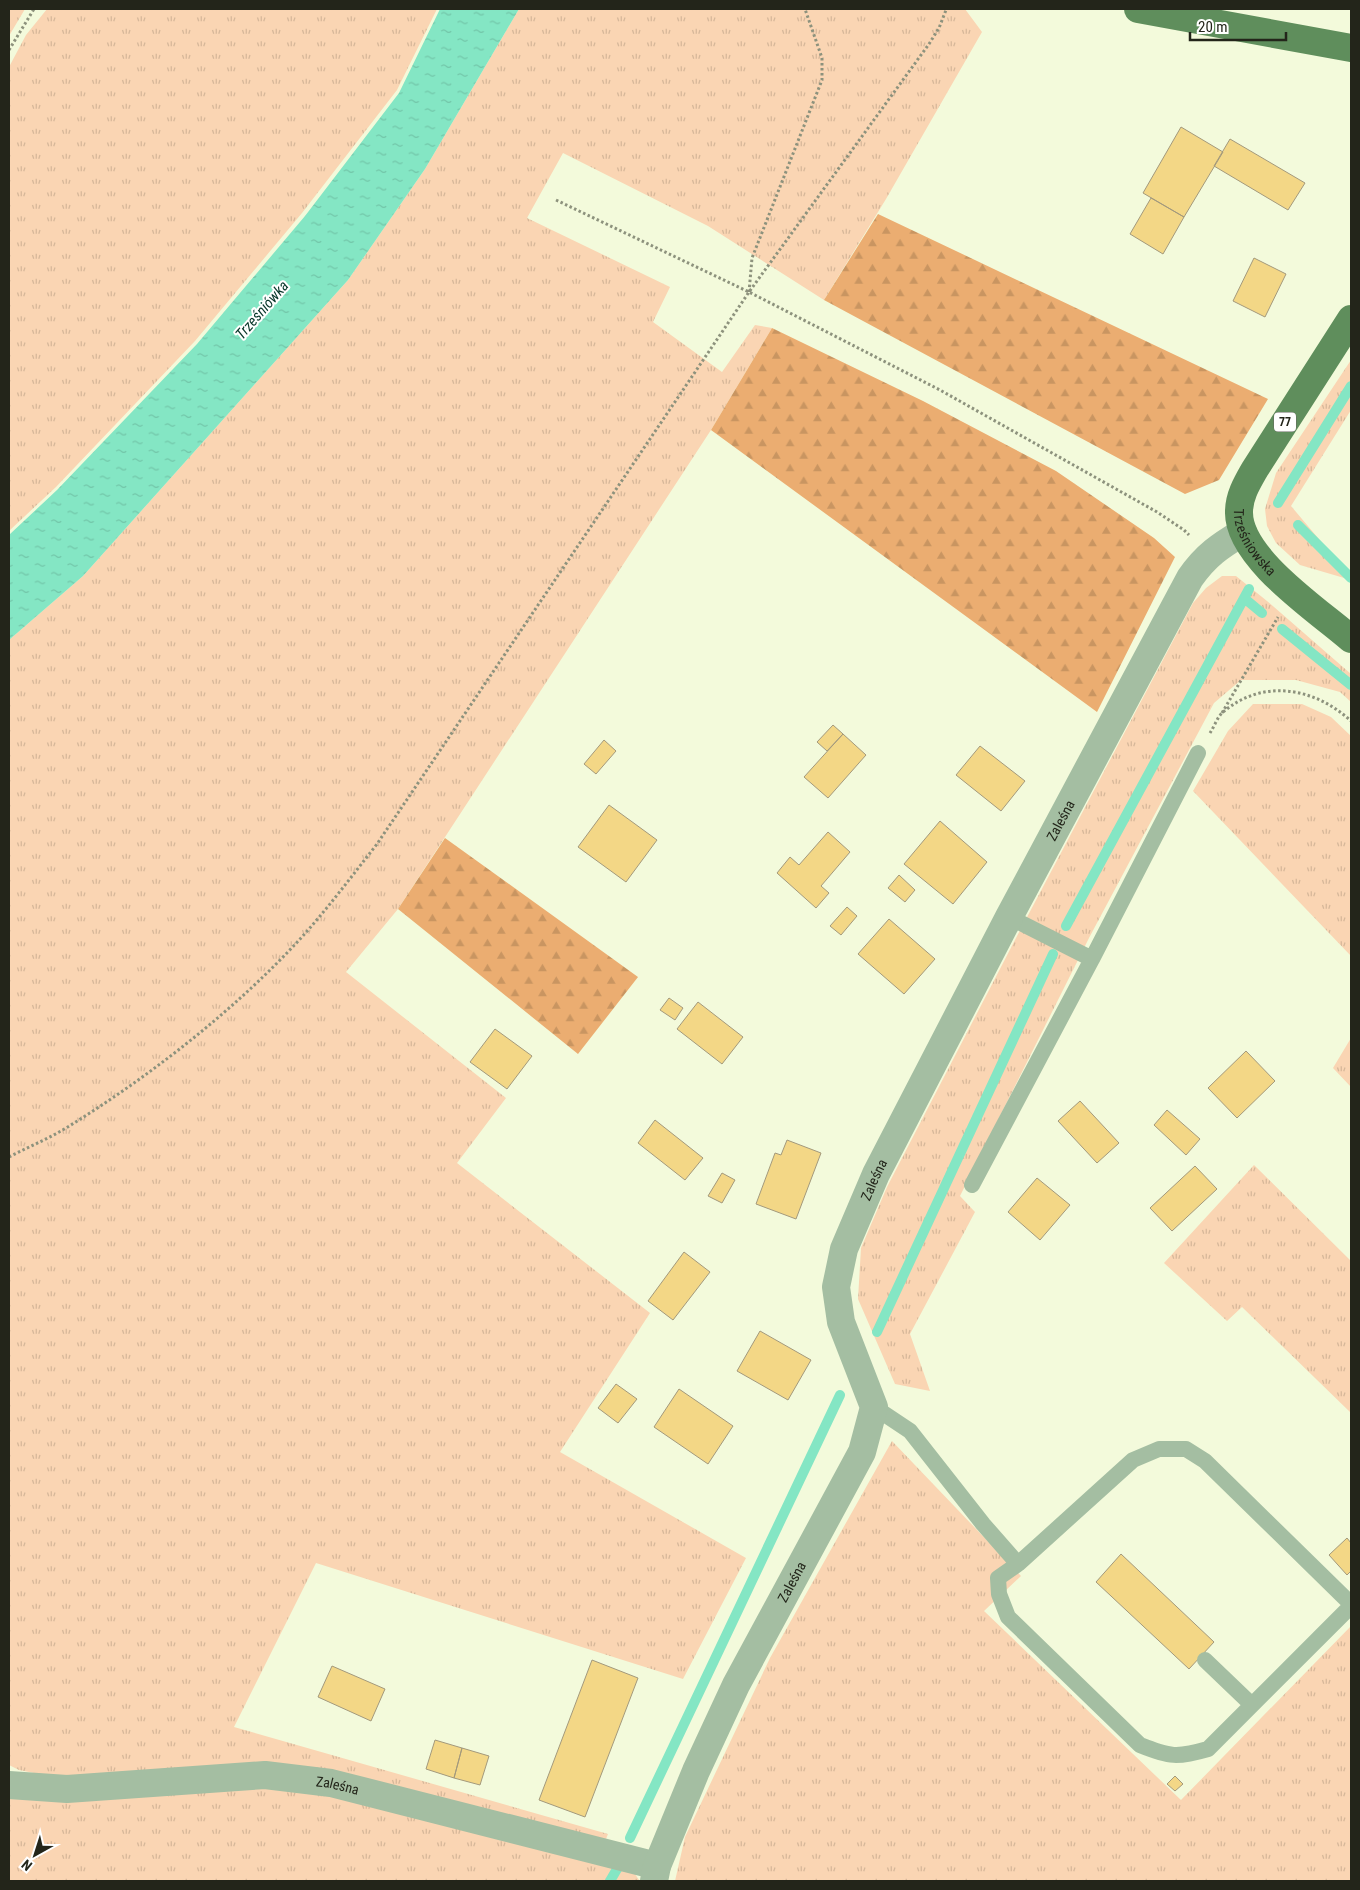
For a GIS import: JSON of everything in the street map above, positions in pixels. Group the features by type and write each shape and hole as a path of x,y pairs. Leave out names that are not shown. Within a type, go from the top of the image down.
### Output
{"main road":[{"path":"1138,9 1351,48"},
{"name":"Trześniowska","path":"1351,319 1246,484 1239,512 1243,532 1256,555 1351,639"}],"street":[{"name":"Zaleśna","path":"12,1782 67,1789 265,1775 332,1783 655,1874 696,1770 736,1685 862,1452 874,1407 841,1322 836,1287 844,1249 876,1174 1009,917 1190,578 1206,556 1243,532"}],"lane":[{"path":"972,1185 1092,959 1198,753"},
{"path":"1009,917 1092,959"},
{"path":"874,1407 910,1431 983,1524 1018,1564"},
{"path":"1159,1449 1186,1449 1205,1461 1351,1605 1208,1749 1186,1756 1163,1755 1140,1745 1008,1617 999,1594 998,1578 1018,1564 1133,1460 1159,1449"},
{"path":"1205,1660 1252,1705"}],"path":[{"path":"9,50 34,9"},
{"path":"749,292 752,258 822,80 822,58 805,9"},
{"path":"9,1157 64,1129 133,1085 223,1013 266,974 326,909 377,844 749,292 939,28 946,10"},
{"path":"556,200 749,292 940,390 1158,512 1184,530 1206,556"},
{"path":"1198,753 1278,616 1296,592"},
{"path":"1221,714 1244,697 1288,690 1315,697 1340,711 1351,721"}],"green space":[{"path":"9,9 25,9 9,36"},
{"path":"47,9 437,9 397,90 302,213 195,341 56,487 9,531 9,67 26,35"},
{"path":"519,9 965,9 982,32 886,199 824,300 708,226 563,153 527,218 670,287 653,322 722,372 755,325 772,328 711,430 398,909 346,972 506,1098 457,1163 650,1313 560,1452 746,1558 683,1679 316,1563 234,1727 608,1834 604,1844 360,1779 49,1776 19,1770 9,1765 9,640 83,576 348,280 425,169"},
{"path":"878,214 1268,399 1219,480 1185,494 824,300"},
{"path":"772,328 923,401 1056,471 1154,538 1175,557 1097,712 711,430"},
{"path":"1351,360 1351,410 1291,506 1351,577 1351,580 1300,565 1276,543 1267,526 1265,509 1276,473"},
{"path":"1222,576 1236,576 1351,674 1351,702 1340,692 1296,680 1241,680 1214,703 1089,938 960,1196 975,1212 910,1334 930,1391 895,1384 858,1299 861,1248 887,1187 1193,603 1206,588"},
{"path":"1253,704 1302,704 1331,717 1351,736 1351,956 1193,791 1228,731"},
{"path":"445,838 638,977 578,1054 398,909"},
{"path":"1351,1038 1351,1087 1333,1068"},
{"path":"1254,1165 1351,1261 1351,1413 1242,1307 1227,1321 1164,1263"},
{"path":"892,1441 1021,1576 984,1611 1181,1800 1351,1626 1351,1881 675,1881 685,1837 770,1658"},
{"path":"240,1783 344,1795 635,1874 639,1880 9,1881 9,1793"}],"water":[{"name":"Trześniówka","path":"440,9 519,9 425,169 348,280 83,576 9,640 9,535 57,490 197,344 305,216 399,93"}],"building":[{"path":"1181,127 1223,152 1184,217 1143,193"},
{"path":"1230,139 1305,183 1288,210 1214,166"},
{"path":"1151,198 1184,217 1163,254 1130,234"},
{"path":"1254,258 1286,274 1265,317 1233,301"},
{"path":"833,725 843,734 827,751 817,742"},
{"path":"843,734 866,755 828,798 804,777"},
{"path":"604,740 616,751 596,774 584,764"},
{"path":"980,746 1025,781 1001,811 956,775"},
{"path":"609,805 657,840 626,882 578,847"},
{"path":"940,821 987,862 953,904 904,864"},
{"path":"828,832 850,852 821,886 829,893 816,908 777,873 790,857 799,865"},
{"path":"899,875 915,890 905,902 888,888"},
{"path":"847,907 857,916 841,935 830,926"},
{"path":"889,919 935,959 904,994 858,954"},
{"path":"669,998 683,1008 675,1020 660,1010"},
{"path":"698,1002 743,1037 722,1064 677,1029"},
{"path":"495,1029 532,1056 507,1089 470,1062"},
{"path":"1246,1051 1275,1081 1237,1118 1208,1088"},
{"path":"1080,1101 1119,1143 1097,1163 1058,1121"},
{"path":"1167,1110 1200,1139 1186,1155 1154,1125"},
{"path":"655,1120 703,1158 685,1180 638,1143"},
{"path":"787,1140 821,1153 796,1219 756,1204 775,1153 781,1155"},
{"path":"1195,1166 1217,1189 1172,1231 1150,1208"},
{"path":"722,1173 735,1180 722,1203 708,1196"},
{"path":"1037,1178 1070,1205 1040,1240 1008,1212"},
{"path":"684,1252 710,1272 673,1320 648,1301"},
{"path":"760,1331 811,1360 788,1400 737,1371"},
{"path":"616,1384 637,1399 618,1423 598,1408"},
{"path":"679,1389 733,1426 708,1464 654,1427"},
{"path":"1347,1538 1351,1543 1351,1571 1347,1575 1329,1555"},
{"path":"1121,1554 1214,1642 1189,1669 1096,1582"},
{"path":"592,1660 638,1678 585,1817 539,1800"},
{"path":"332,1666 385,1689 371,1721 318,1697"},
{"path":"435,1740 462,1748 454,1778 426,1769"},
{"path":"462,1748 489,1756 480,1785 454,1778"},
{"path":"1175,1776 1183,1784 1175,1791 1167,1784"}],"waterway":[{"path":"1278,503 1351,386"},
{"path":"1298,525 1351,578"},
{"path":"1066,926 1249,589"},
{"path":"1244,598 1262,613"},
{"path":"1282,629 1351,685"},
{"path":"877,1332 1053,954"},
{"path":"630,1838 840,1395"},
{"path":"610,1881 617,1869"}]}
